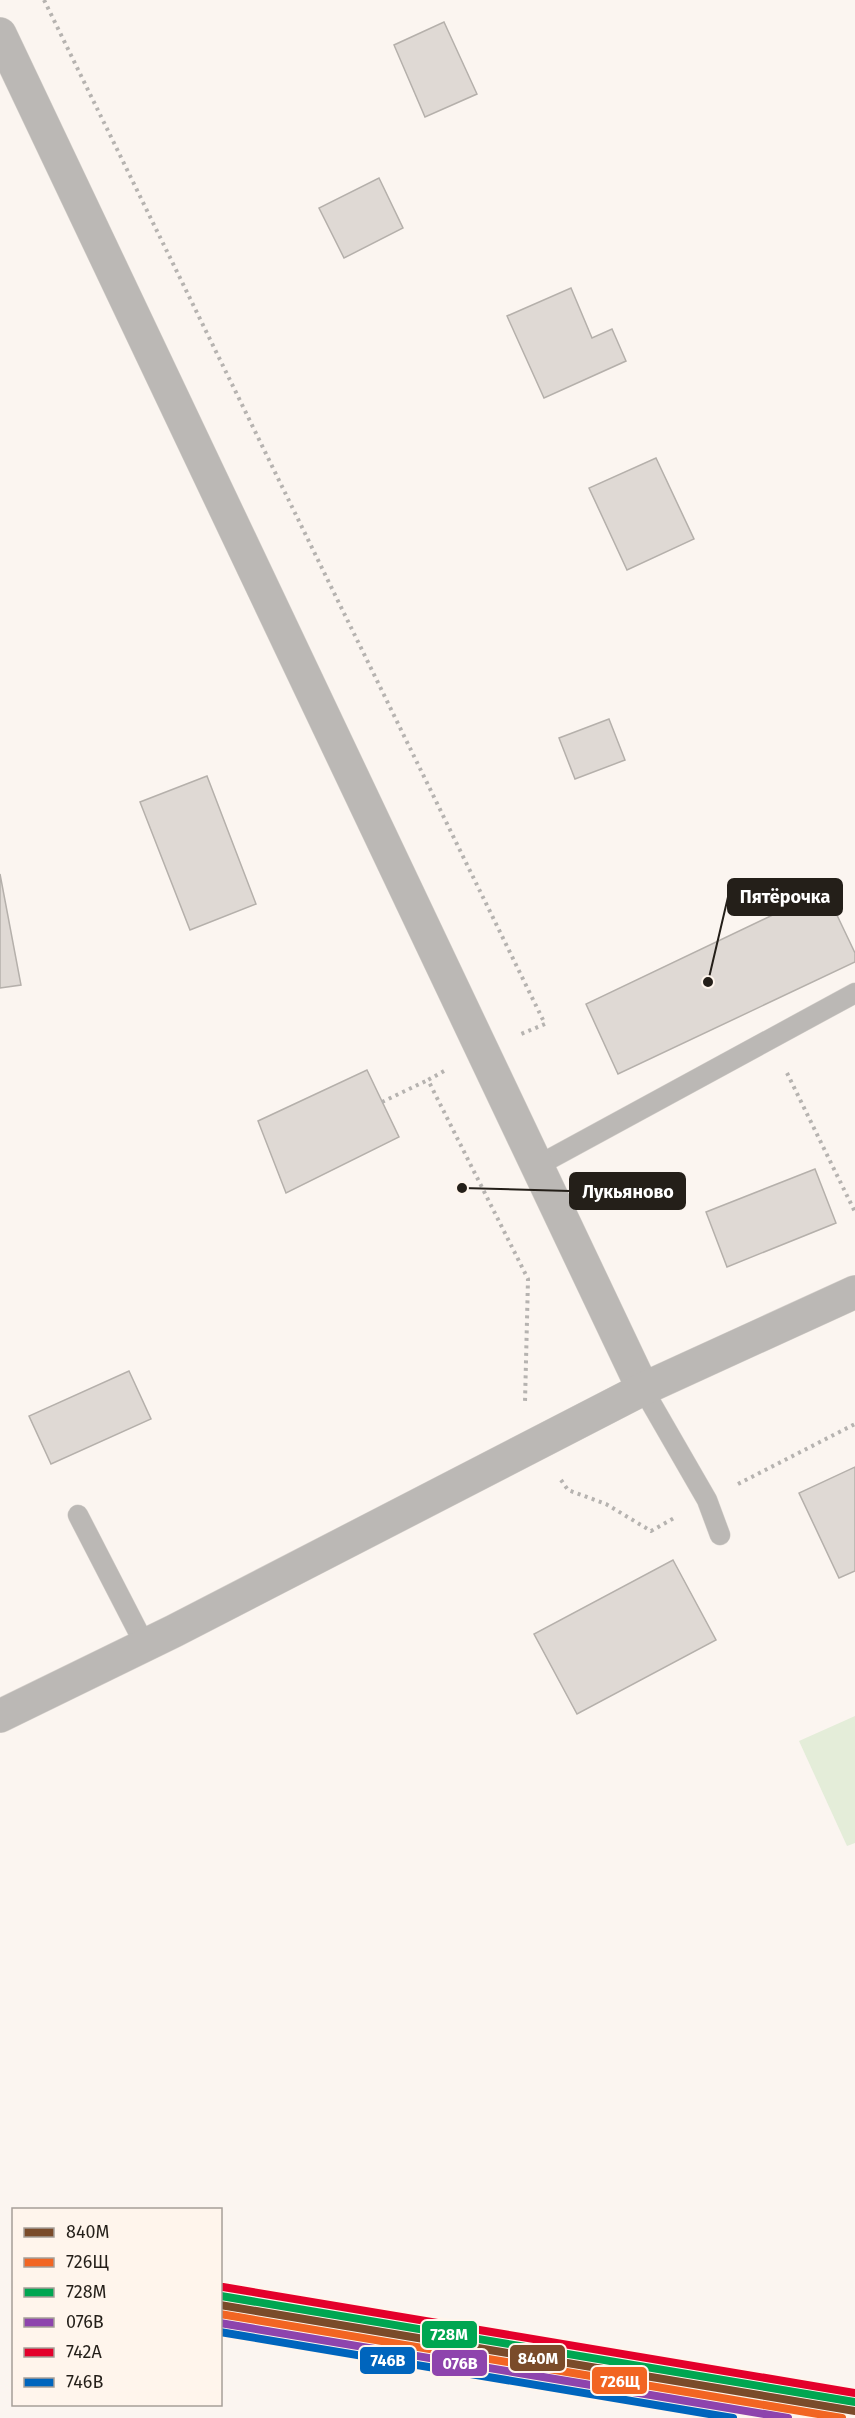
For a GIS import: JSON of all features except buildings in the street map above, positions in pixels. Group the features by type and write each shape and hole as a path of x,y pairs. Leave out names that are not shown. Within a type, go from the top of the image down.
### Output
{"street":[{"path":"0,34 644,1389"},
{"path":"0,1716 145,1645 644,1389 855,1292"}],"lane":[{"path":"537,1166 855,993"},
{"path":"644,1389 707,1500 720,1535"},
{"path":"78,1515 145,1645"}],"path":[{"path":"771,1039 855,1212"},
{"path":"382,1102 428,1080"}],"green space":[{"path":"855,1716 855,1843 847,1846 799,1741"}],"transit line":[{"name":"742А","path":"223,2287 855,2393"},
{"name":"728М","path":"222,2296 855,2402"},
{"name":"840М","path":"222,2305 855,2411"},
{"name":"726Щ","path":"222,2314 842,2418"},
{"name":"076В","path":"222,2323 788,2418"},
{"name":"746В","path":"222,2332 733,2418"}],"place":[{"name":"Пятёрочка","path":"708,982"},
{"name":"Лукьяново","path":"462,1188"}]}
